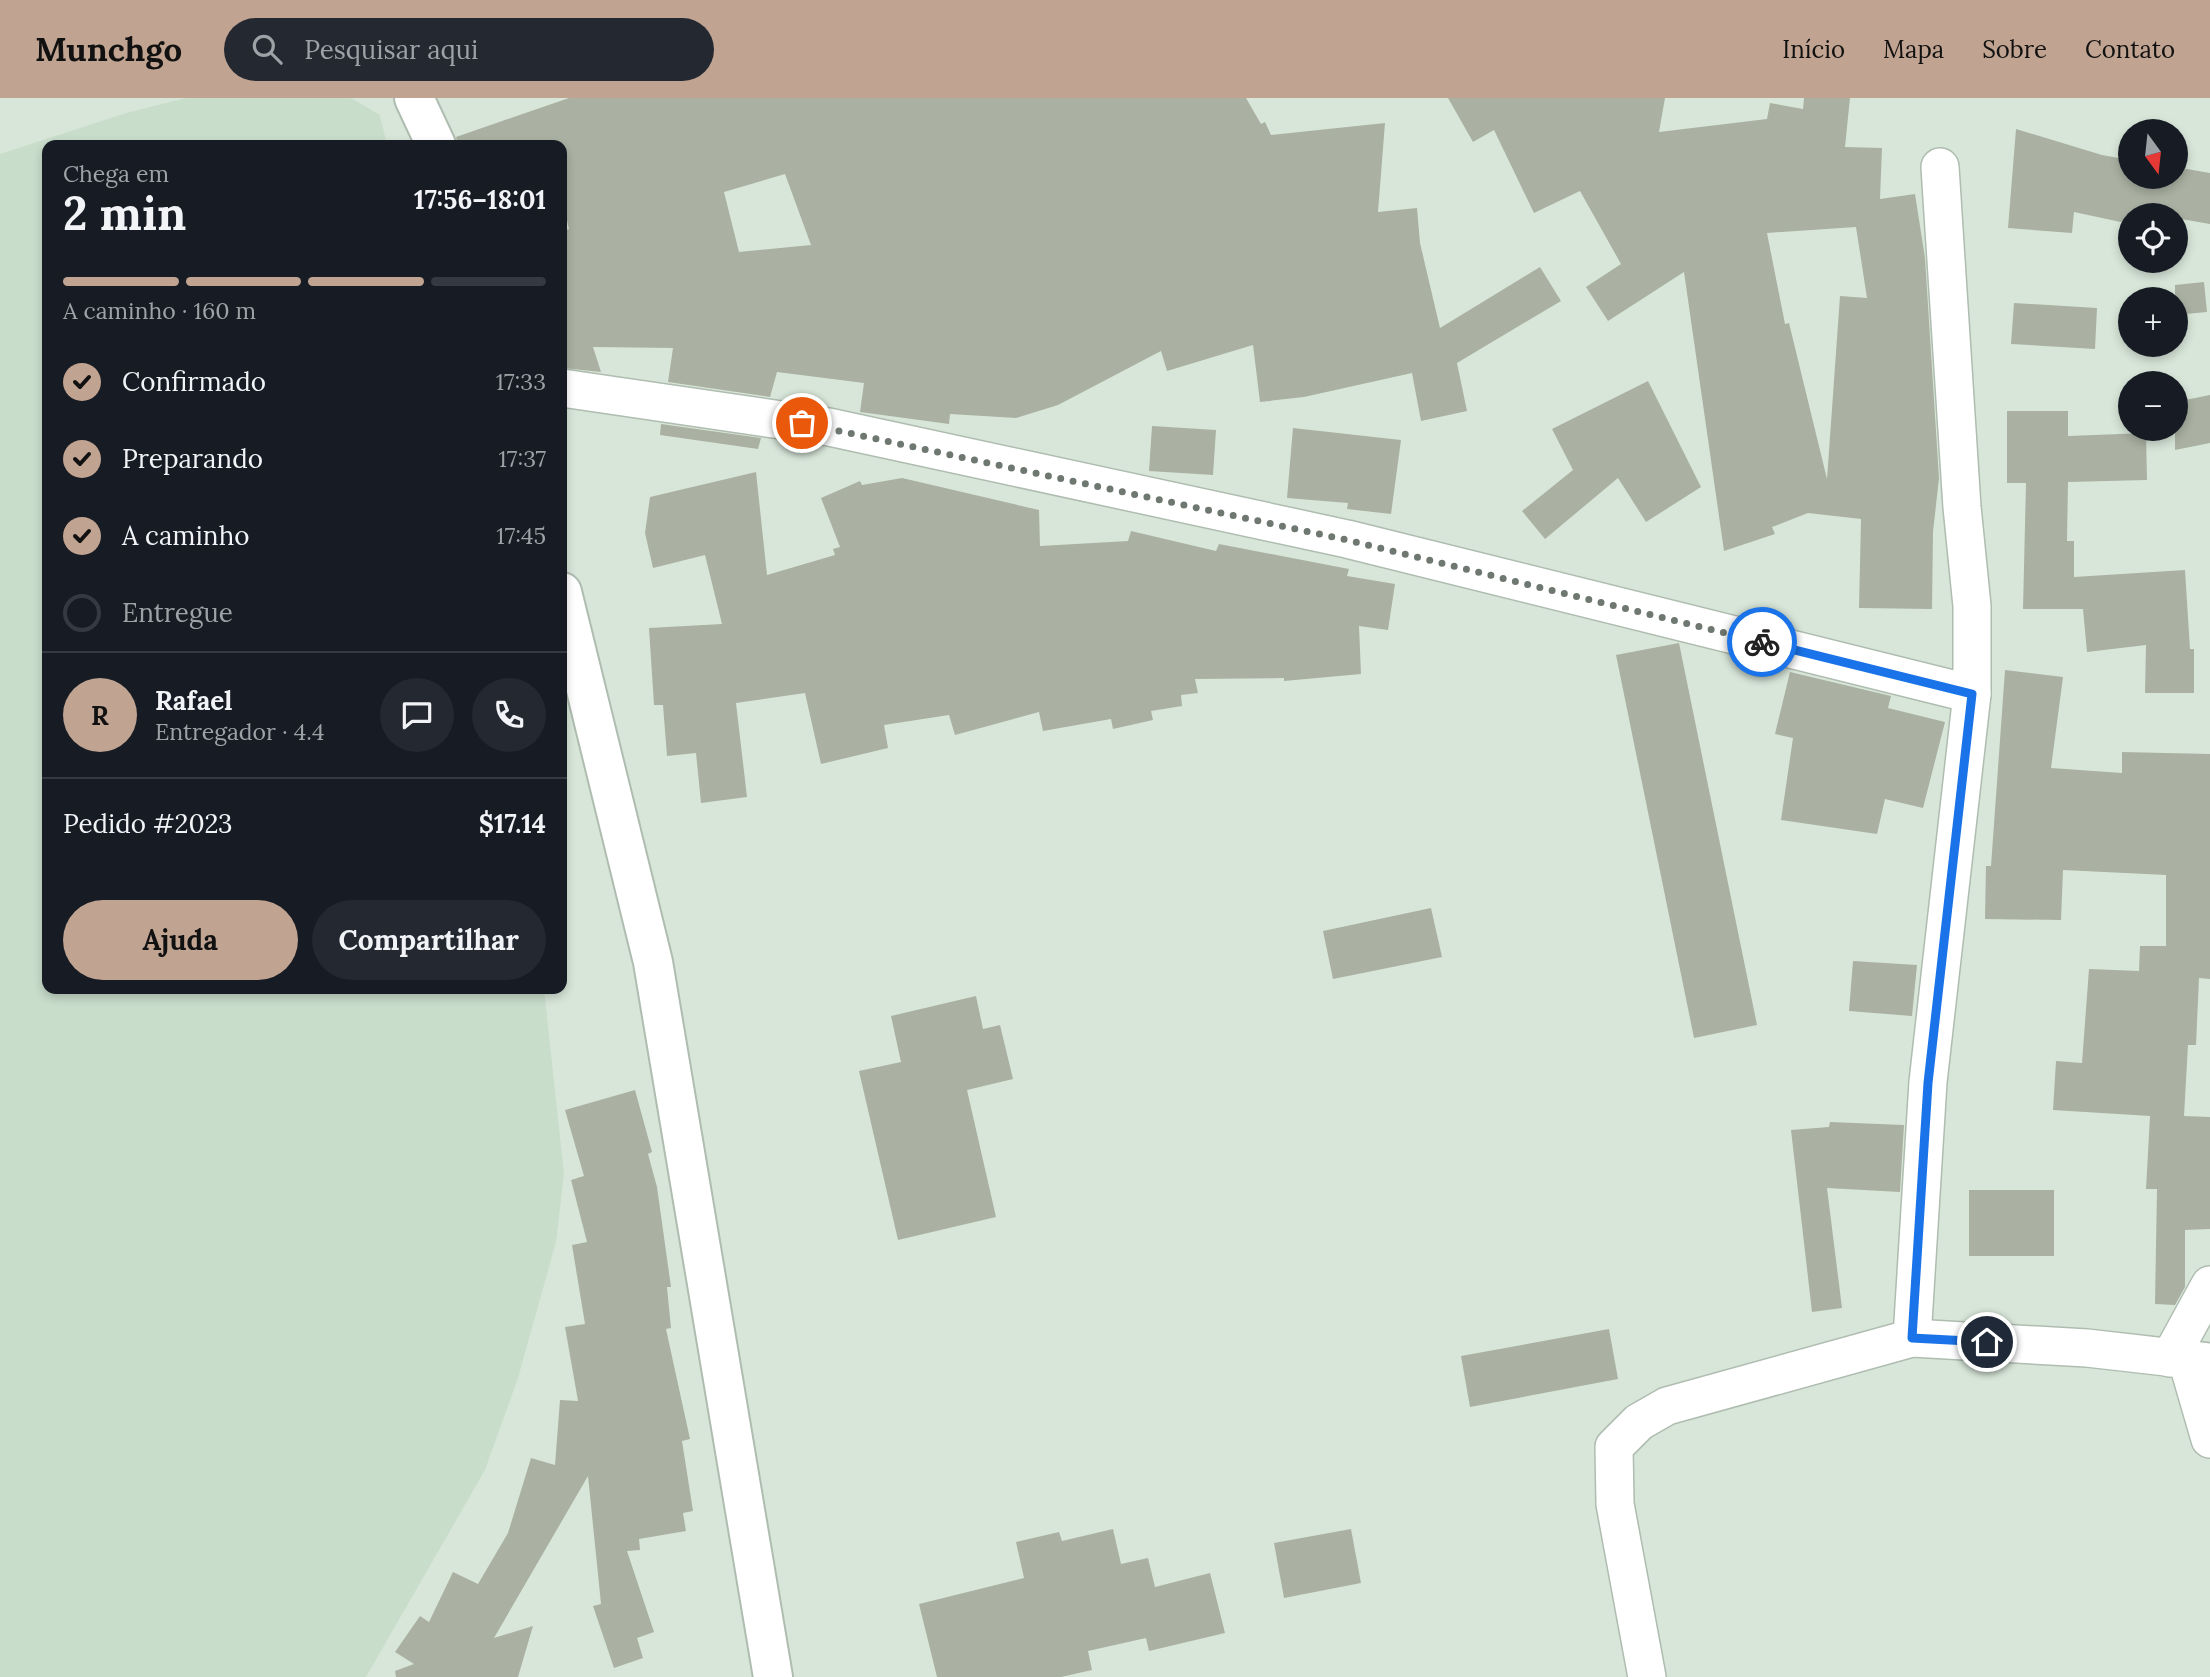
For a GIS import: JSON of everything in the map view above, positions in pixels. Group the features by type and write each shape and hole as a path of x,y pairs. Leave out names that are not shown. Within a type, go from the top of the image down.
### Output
{"street":[{"path":"414,98 434,140"},
{"path":"1912,1338 1928,1083 1972,694 1972,606 1962,507 1940,167"},
{"path":"567,389 829,427 952,453 1347,540 1972,694"},
{"path":"567,612 653,962 774,1677"},
{"path":"2210,1285 2189,1360 2210,1439"},
{"path":"1647,1677 1615,1504 1614,1447 1639,1422 1667,1406 1912,1338 2087,1348 2189,1360"}],"shaded area":[{"path":"186,98 351,98 380,115 386,140 43,140 126,113"},
{"path":"42,140 42,994 545,994 564,1174 556,1242 518,1378 485,1470 366,1677 0,1677 0,154"}],"building":[{"path":"569,98 1246,98 1261,124 1265,122 1271,135 1385,123 1378,212 1417,208 1420,243 1440,328 1540,267 1561,301 1457,363 1467,411 1421,421 1412,373 1304,397 1260,402 1253,345 1167,371 1161,351 1058,405 1016,418 950,414 949,424 860,412 864,383 777,372 770,397 668,382 673,348 593,347 601,372 567,369 567,140 457,140 456,137","holes":["785,174 811,245 739,252 724,192"]},
{"path":"1448,98 1665,98 1659,132 1767,119 1770,103 1803,109 1804,98 1850,98 1845,147 1882,148 1880,199 1915,194 1925,258 1939,478 1933,532 1932,609 1859,608 1861,519 1808,513 1772,527 1775,534 1724,551 1684,272 1608,321 1586,287 1621,264 1580,191 1534,213 1494,130 1473,142","holes":["1856,227 1867,298 1840,296 1827,479 1789,323 1785,324 1767,233"]},
{"path":"2016,129 2118,158 2118,189 2188,189 2188,169 2210,173 2210,224 2188,220 2188,203 2118,203 2118,221 2074,212 2072,233 2008,228"},
{"path":"2204,282 2207,312 2188,314 2188,287 2175,285"},
{"path":"2014,303 2097,308 2095,349 2011,344"},
{"path":"1648,381 1701,487 1646,522 1618,478 1545,539 1522,511 1573,470 1552,429"},
{"path":"2210,395 2210,443 2175,450 2175,441 2188,441 2188,399"},
{"path":"2007,411 2068,411 2068,436 2118,434 2118,441 2146,441 2147,480 2068,482 2067,541 2074,541 2074,577 2185,570 2190,649 2194,649 2194,693 2145,693 2146,645 2087,652 2083,609 2023,609 2026,483 2007,483"},
{"path":"661,424 761,438 758,449 660,435"},
{"path":"1152,426 1216,430 1213,475 1149,471"},
{"path":"1293,428 1401,440 1391,514 1347,509 1348,503 1287,498"},
{"path":"756,472 767,575 835,555 833,549 840,547 821,498 860,481 862,485 902,478 1039,510 1040,546 1128,541 1131,531 1216,551 1219,544 1349,569 1347,576 1395,584 1388,630 1359,626 1361,674 1284,681 1284,678 1195,679 1198,693 1181,695 1182,706 1151,711 1153,720 1113,729 1111,719 1043,731 1039,712 955,735 949,715 884,725 888,748 821,764 805,693 736,703 747,797 701,803 696,753 667,756 663,705 654,705 649,628 722,624 705,555 653,568 645,533 650,497"},
{"path":"1679,643 1757,1025 1694,1038 1616,655"},
{"path":"2005,670 2063,677 2051,768 2122,773 2122,752 2210,754 2210,979 2199,978 2196,1045 2188,1045 2184,1116 2210,1117 2210,1229 2185,1230 2185,1287 2175,1305 2155,1304 2157,1189 2146,1189 2150,1116 2053,1110 2056,1061 2082,1063 2089,969 2139,971 2140,946 2166,946 2166,875 2063,870 2061,920 1985,919 1986,866 1991,866"},
{"path":"1790,672 1891,696 1888,708 1945,722 1923,808 1885,799 1877,834 1781,820 1793,738 1775,734"},
{"path":"1431,908 1442,957 1333,979 1323,931"},
{"path":"1853,961 1917,965 1912,1016 1849,1011"},
{"path":"976,996 983,1029 1000,1025 1013,1079 967,1090 996,1217 898,1240 859,1071 901,1062 891,1016"},
{"path":"635,1090 652,1152 648,1154 657,1187 671,1287 667,1287 671,1328 666,1329 690,1439 682,1441 693,1511 683,1513 686,1531 639,1539 640,1550 627,1551 654,1632 637,1638 643,1658 614,1668 593,1606 601,1604 588,1476 494,1638 533,1626 518,1677 396,1677 395,1671 414,1664 395,1652 420,1616 429,1622 453,1572 478,1584 508,1533 531,1458 555,1465 560,1400 578,1401 565,1327 585,1324 572,1245 587,1242 571,1180 584,1176 565,1110"},
{"path":"1830,1122 1904,1125 1900,1192 1827,1188 1842,1308 1812,1312 1791,1130 1829,1127"},
{"path":"1969,1190 2054,1190 2054,1256 1969,1256"},
{"path":"1609,1329 1618,1379 1470,1407 1461,1356"},
{"path":"1113,1529 1121,1564 1148,1558 1155,1587 1210,1573 1225,1633 1149,1651 1146,1638 1088,1651 1092,1670 1061,1677 937,1677 919,1604 1024,1578 1016,1542 1059,1532 1062,1541"},
{"path":"1351,1529 1361,1583 1284,1598 1274,1543"}],"way so far":[{"path":"802,423 1347,540 1762,642"}],"route":[{"path":"1762,642 1972,694 1928,1083 1912,1338 1987,1342"}]}
